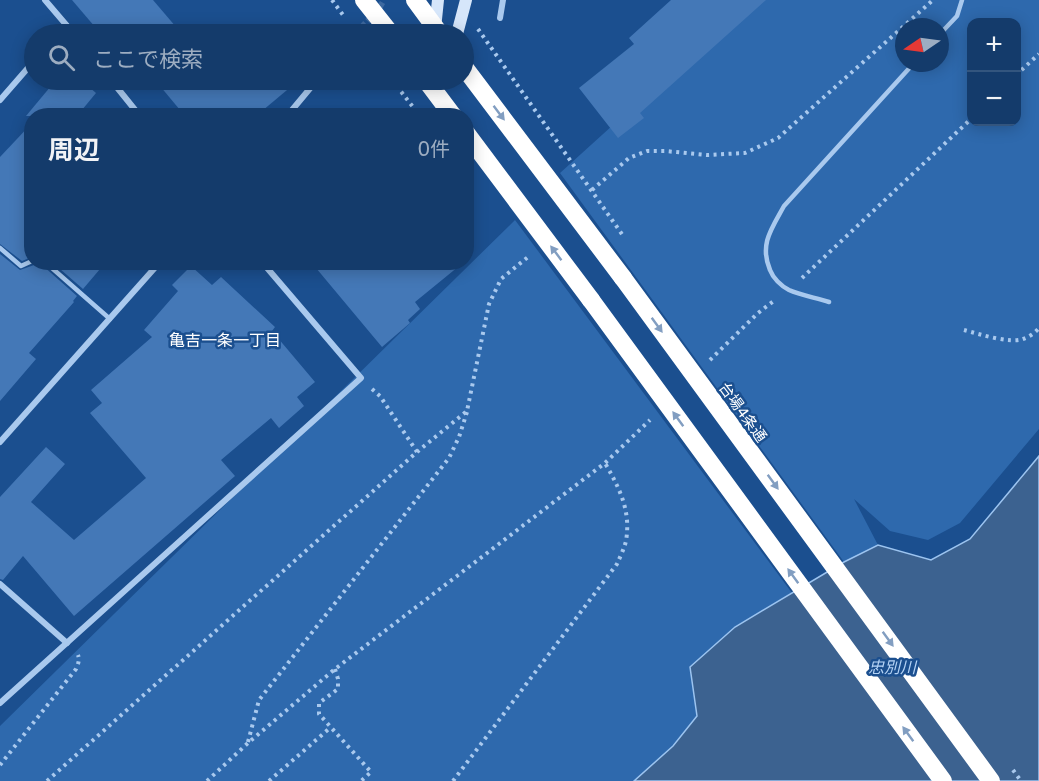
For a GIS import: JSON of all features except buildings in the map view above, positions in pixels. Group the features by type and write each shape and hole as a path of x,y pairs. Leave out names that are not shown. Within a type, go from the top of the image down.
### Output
{"highway":[{"path":"364,0 383,24"},
{"path":"415,0 431,24"},
{"name":"台場4条通","path":"474,79 623,278 991,781"},
{"path":"437,90 448,108"},
{"path":"474,144 943,781"}],"street":[{"path":"45,0 65,24"},
{"path":"436,24 438,0"},
{"path":"500,18 502,0"},
{"path":"460,24 465,5"},
{"path":"0,100 24,72"},
{"path":"119,90 134,108"},
{"path":"293,108 308,90"},
{"path":"0,442 153,270"},
{"path":"0,703 361,378 269,270"},
{"path":"0,584 67,643"}],"lane":[{"path":"949,24 957,16 962,0"},
{"path":"829,302 789,290 773,277 766,261 765,247 770,232 784,206 906,72"},
{"path":"0,248 21,266 24,265"},
{"path":"54,270 110,319"}],"path":[{"path":"592,190 629,158 647,151 745,153 778,138 933,0"},
{"path":"465,5 626,239"},
{"path":"1020,72 1039,54"},
{"path":"400,90 414,108"},
{"path":"707,363 758,313 789,290 967,123"},
{"path":"248,743 259,700 450,459 467,411 489,304 501,279 528,257"},
{"path":"964,330 1013,341 1024,339 1039,328"},
{"path":"380,396 417,452"},
{"path":"47,781 417,452 467,411"},
{"path":"207,781 335,669 605,463 656,413"},
{"path":"453,781 617,564 626,542 627,511 618,486 605,463"},
{"path":"0,765 76,669 79,658 67,643"},
{"path":"335,669 338,689 319,703 319,714 371,772 361,781"},
{"path":"269,781 331,728"}],"shaded area":[{"path":"751,0 1039,0 1039,429 960,523 928,540 890,531 854,499 878,545 844,562 560,173"},
{"path":"515,220 792,593 735,627 697,716 673,746 634,781 0,781 0,726 464,270 474,270 474,260"}],"water":[{"name":"忠別川","path":"1039,456 1039,781 634,781 673,746 697,716 690,667 735,627 844,562 878,545 931,560 970,539"}],"tunnel":[{"path":"365,24 384,0"}],"district":[{"name":"亀吉一条一丁目","path":"225,340"}]}
